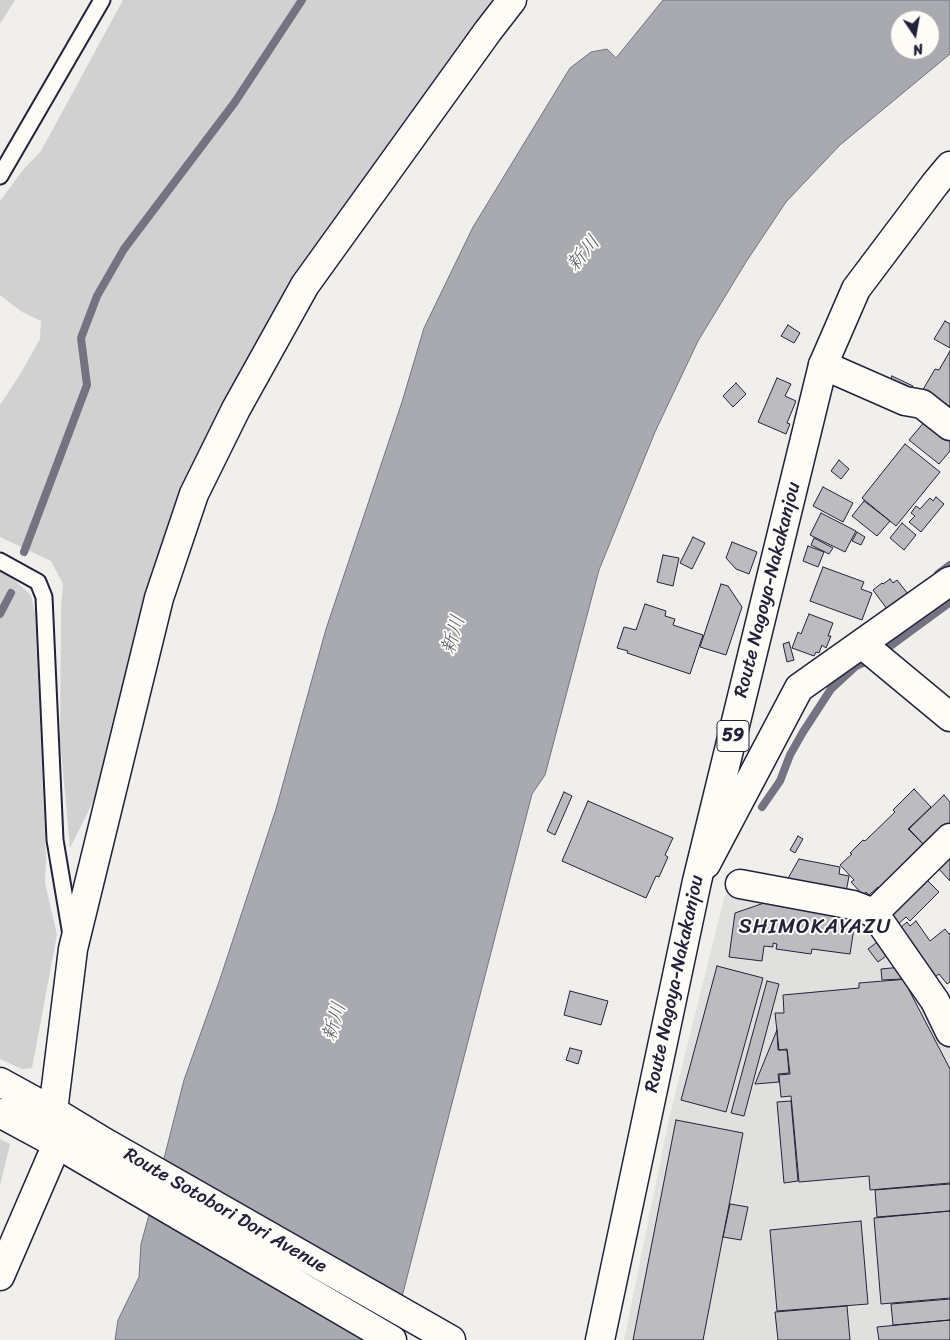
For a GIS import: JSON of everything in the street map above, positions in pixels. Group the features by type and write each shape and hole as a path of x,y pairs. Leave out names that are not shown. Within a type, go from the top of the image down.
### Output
{"street":[{"path":"0,1276 57,1144 53,1111 73,949 159,598 194,494 236,409 305,284 512,0"},
{"name":"Route Nagoya-Nakakanjou","path":"600,1340 697,881 824,365 856,289 950,166"},
{"path":"824,365 905,401 922,404 950,426"},
{"path":"697,881 799,688 950,581"},
{"path":"862,644 950,717"},
{"path":"874,913 950,838"},
{"path":"740,884 853,904 874,913 935,1001 950,1032"},
{"name":"Route Sotobori Dori Avenue","path":"5,1085 53,1111 101,1155 392,1340"},
{"name":"Route Sotobori Dori Avenue","path":"1,1114 57,1144 101,1155 451,1340"}],"lane":[{"path":"0,176 102,0"},
{"path":"0,561 38,582 44,597 55,840 73,949"}],"shaded area":[{"path":"0,0 15,0 0,24"},
{"path":"123,0 494,0 291,278 227,398 185,491 147,589 103,782 70,848 60,739 61,607 63,584 51,561 0,537 0,405 40,339 41,321 22,312 0,295 0,201 22,171 41,151"},
{"path":"0,569 31,595 35,612 46,859 45,883 57,935 32,1068 22,1069 0,1059"},
{"path":"745,891 747,900 753,901 763,897 857,912 950,1042 950,1340 624,1340 669,1119 725,895"},
{"path":"0,1139 10,1144 0,1186"}],"water":[{"name":"新川","path":"663,0 950,0 950,54 840,145 786,202 746,262 698,341 655,432 599,570 545,775 532,794 397,1316 393,1340 115,1340 118,1320 139,1277 141,1244 184,1080 219,982 276,809 326,629 402,402 424,328 473,227 570,68 591,52 607,49 616,58"}],"building":[{"path":"945,321 950,324 950,348 934,339"},
{"path":"788,325 800,333 794,343 781,336"},
{"path":"950,351 950,409 921,393 935,369 939,370"},
{"path":"892,376 913,386 909,397 888,387"},
{"path":"777,378 791,384 785,396 796,401 787,423 790,424 786,434 758,422"},
{"path":"736,383 746,394 733,407 723,396"},
{"path":"926,420 950,439 950,451 939,464 909,440"},
{"path":"905,444 940,472 896,526 862,498"},
{"path":"839,460 849,469 841,479 831,471"},
{"path":"823,487 853,503 843,522 813,506"},
{"path":"936,497 944,504 921,532 909,522 915,516 911,513 916,506 920,509 930,498 933,501"},
{"path":"864,501 890,521 877,536 852,516"},
{"path":"821,513 856,531 845,552 810,535"},
{"path":"902,523 916,535 904,550 890,538"},
{"path":"857,532 865,537 861,545 852,541"},
{"path":"693,537 705,543 692,569 680,563"},
{"path":"814,538 833,548 829,554 811,545"},
{"path":"732,542 757,552 749,574 736,569 726,558"},
{"path":"808,546 824,552 818,567 803,561"},
{"path":"663,555 679,558 673,586 657,582"},
{"path":"823,567 864,582 861,589 872,593 862,620 810,601"},
{"path":"890,579 893,583 897,580 908,594 887,609 873,590"},
{"path":"721,584 728,586 742,607 726,655 700,647"},
{"path":"645,604 666,611 665,616 675,619 673,625 703,635 690,674 617,648 624,627 636,630"},
{"path":"809,614 833,623 828,636 831,636 826,648 822,645 819,653 816,652 814,656 792,648 798,632 801,634"},
{"path":"789,642 794,660 787,662 783,644"},
{"path":"914,789 931,807 908,829 929,850 885,894 878,887 869,895 866,892 863,895 851,882 854,880 840,865 863,840 865,841 895,812 893,810"},
{"path":"564,792 572,796 555,835 547,831"},
{"path":"944,795 950,802 950,823 926,847 909,829"},
{"path":"588,801 673,838 665,855 668,857 659,877 656,876 646,898 562,861"},
{"path":"798,836 803,839 795,853 790,850"},
{"path":"950,855 950,881 937,867"},
{"path":"799,859 840,867 839,874 849,876 846,892 787,880"},
{"path":"923,876 939,892 910,921 906,917 896,926 884,915"},
{"path":"767,902 856,915 850,954 812,949 811,954 776,949 777,944 773,943 773,947 764,946 762,961 729,957 735,913"},
{"path":"916,921 930,941 945,929 950,933 950,982 947,984 939,974 931,980 894,933 907,922 910,926"},
{"path":"880,940 890,953 878,962 868,949"},
{"path":"717,966 763,978 726,1112 681,1100"},
{"path":"902,967 902,979 882,980 881,969"},
{"path":"908,979 909,990 950,1069 950,1183 870,1190 869,1176 799,1182 791,1096 781,1097 779,1075 790,1074 787,1049 779,1050 775,1013 784,1013 783,995 859,988 859,983"},
{"path":"767,981 779,984 744,1116 731,1113"},
{"path":"570,991 608,1001 601,1025 564,1015"},
{"path":"777,1030 778,1050 787,1050 789,1073 778,1074 779,1082 755,1084"},
{"path":"570,1048 582,1051 578,1064 566,1060"},
{"path":"791,1101 798,1181 784,1183 777,1102"},
{"path":"676,1120 743,1133 703,1340 633,1340"},
{"path":"950,1184 950,1211 877,1217 875,1190"},
{"path":"730,1204 748,1207 741,1240 723,1237"},
{"path":"950,1211 950,1298 881,1304 874,1218"},
{"path":"861,1221 868,1304 777,1311 770,1230"},
{"path":"950,1299 950,1320 893,1325 891,1304"},
{"path":"847,1306 850,1340 778,1340 775,1312"},
{"path":"950,1320 950,1340 879,1340 877,1327"}],"waterway":[{"path":"24,552 87,385 81,338 97,296 124,249 235,102 302,0"},
{"path":"938,574 950,565"},
{"path":"0,614 11,593"},
{"path":"889,647 949,603 947,599"},
{"path":"762,807 780,781 790,755 803,732 831,689 856,666 865,662"}],"district":[{"name":"SHIMOKAYAZU","path":"815,928"}]}
